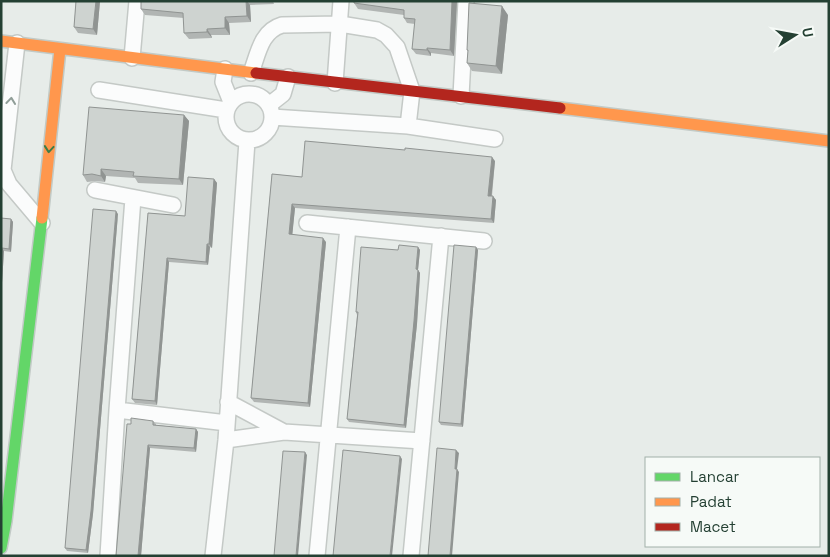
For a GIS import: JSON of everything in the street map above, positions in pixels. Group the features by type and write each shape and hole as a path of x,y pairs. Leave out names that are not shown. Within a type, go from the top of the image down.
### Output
{"street":[{"path":"132,58 137,1"},
{"path":"335,83 341,1"},
{"path":"461,96 466,1"},
{"path":"251,72 264,38 270,30 276,27 282,25 340,24 377,30 397,47 412,91 408,126"},
{"path":"1,41 335,83 461,96 829,141"},
{"path":"17,43 3,170 9,184 42,223"},
{"path":"1,548 6,521 42,223 52,108 60,49"},
{"path":"225,69 223,82 229,106 226,119 232,134 239,139 247,141 256,140 265,135 270,127 271,111 283,94 288,77"},
{"path":"99,90 229,106 240,96 251,94 261,98 271,111 408,126 495,139"},
{"path":"213,556 226,440 247,141"},
{"path":"95,190 173,205"},
{"path":"108,556 133,198"},
{"path":"307,223 484,241"},
{"path":"317,556 348,227"},
{"path":"411,556 441,236"},
{"path":"228,402 284,432"},
{"path":"117,410 227,423"},
{"path":"226,440 284,432 422,441"}],"building":[{"path":"76,1 96,1 93,29 74,27"},
{"path":"141,1 246,1 247,16 225,17 225,28 207,29 207,32 184,33 183,13 141,9"},
{"path":"354,1 452,1 450,50 412,49 415,19 404,18 404,10 354,3"},
{"path":"469,3 502,6 496,66 467,63"},
{"path":"89,107 184,115 179,179 133,176 134,172 101,169 101,176 83,175"},
{"path":"305,141 405,150 405,148 492,157 488,196 493,196 491,219 292,204 289,234 323,238 308,403 251,398 272,174 302,177"},
{"path":"188,177 214,179 206,262 167,258 155,401 132,399 148,213 185,216"},
{"path":"93,209 116,211 91,511 86,550 65,548"},
{"path":"1,218 11,219 9,249 2,248 1,259"},
{"path":"399,245 418,247 414,321 404,425 347,419 358,312 356,312 361,247 398,250"},
{"path":"454,245 476,247 461,424 439,422"},
{"path":"131,418 153,421 153,425 196,429 194,448 148,445 138,556 116,556 127,424 131,424"},
{"path":"437,448 456,450 455,469 457,469 450,556 428,556"},
{"path":"343,450 400,456 390,556 333,556"},
{"path":"283,451 305,452 296,556 274,556"}],"traffic: fast":[{"path":"1,548 6,521 42,218"}],"traffic: slow":[{"path":"1,41 256,73"},
{"path":"42,218 60,49"},
{"path":"560,108 829,141"}],"traffic: jam":[{"path":"256,73 560,108"}]}
